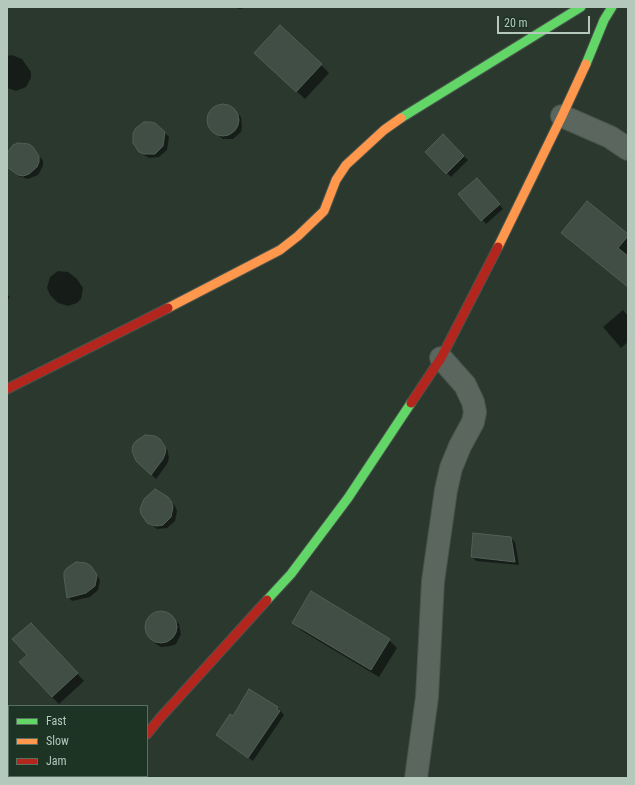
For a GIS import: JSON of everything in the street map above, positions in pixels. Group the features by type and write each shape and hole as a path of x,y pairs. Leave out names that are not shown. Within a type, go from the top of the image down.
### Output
{"street":[{"path":"7,389 280,250 298,236 324,211 336,180 346,165 384,130 407,113 581,7"},
{"path":"148,733 291,574 348,498 441,358 562,116 580,78 604,20 612,7"},
{"path":"562,116 610,137 628,149"},
{"path":"416,778 427,697 433,582 446,490 451,468 460,446 473,422 475,412 473,402 465,385 441,358"}],"building":[{"path":"280,25 322,64 296,92 254,53"},
{"path":"220,104 226,104 235,108 239,120 235,132 226,136 220,136 211,132 207,123 207,117 211,108"},
{"path":"144,122 155,123 165,132 163,146 155,154 144,154 139,152 133,143 133,133 136,128"},
{"path":"443,134 464,156 446,174 425,152"},
{"path":"18,143 29,144 39,156 37,167 29,174 23,176 18,175 7,167 7,153 13,145"},
{"path":"477,178 500,204 481,221 458,194"},
{"path":"587,201 628,234 618,248 628,256 628,287 561,233"},
{"path":"145,435 155,436 160,439 166,448 163,459 151,475 136,461 132,451 133,445 136,441"},
{"path":"155,489 168,497 173,507 171,517 163,525 157,526 147,523 141,514 140,509 144,499"},
{"path":"473,533 511,537 515,562 471,557"},
{"path":"76,562 86,563 91,566 97,575 95,586 86,593 67,598 64,572"},
{"path":"311,591 390,639 371,670 292,623"},
{"path":"158,611 164,611 173,615 177,627 173,639 164,643 158,643 149,639 145,630 145,624 149,615"},
{"path":"31,623 78,673 52,697 19,662 27,655 12,639"},
{"path":"249,689 278,707 277,709 280,711 248,758 216,735 230,714 233,716"}],"traffic: fast":[{"path":"401,118 581,7"},
{"path":"586,64 604,20 612,7"},
{"path":"267,600 291,574 348,498 411,403"}],"traffic: slow":[{"path":"498,247 586,64"},
{"path":"168,308 280,250 298,236 324,211 336,180 346,165 384,130 401,118"}],"traffic: jam":[{"path":"411,403 441,358 498,247"},
{"path":"7,389 168,308"},
{"path":"148,733 267,600"}]}
